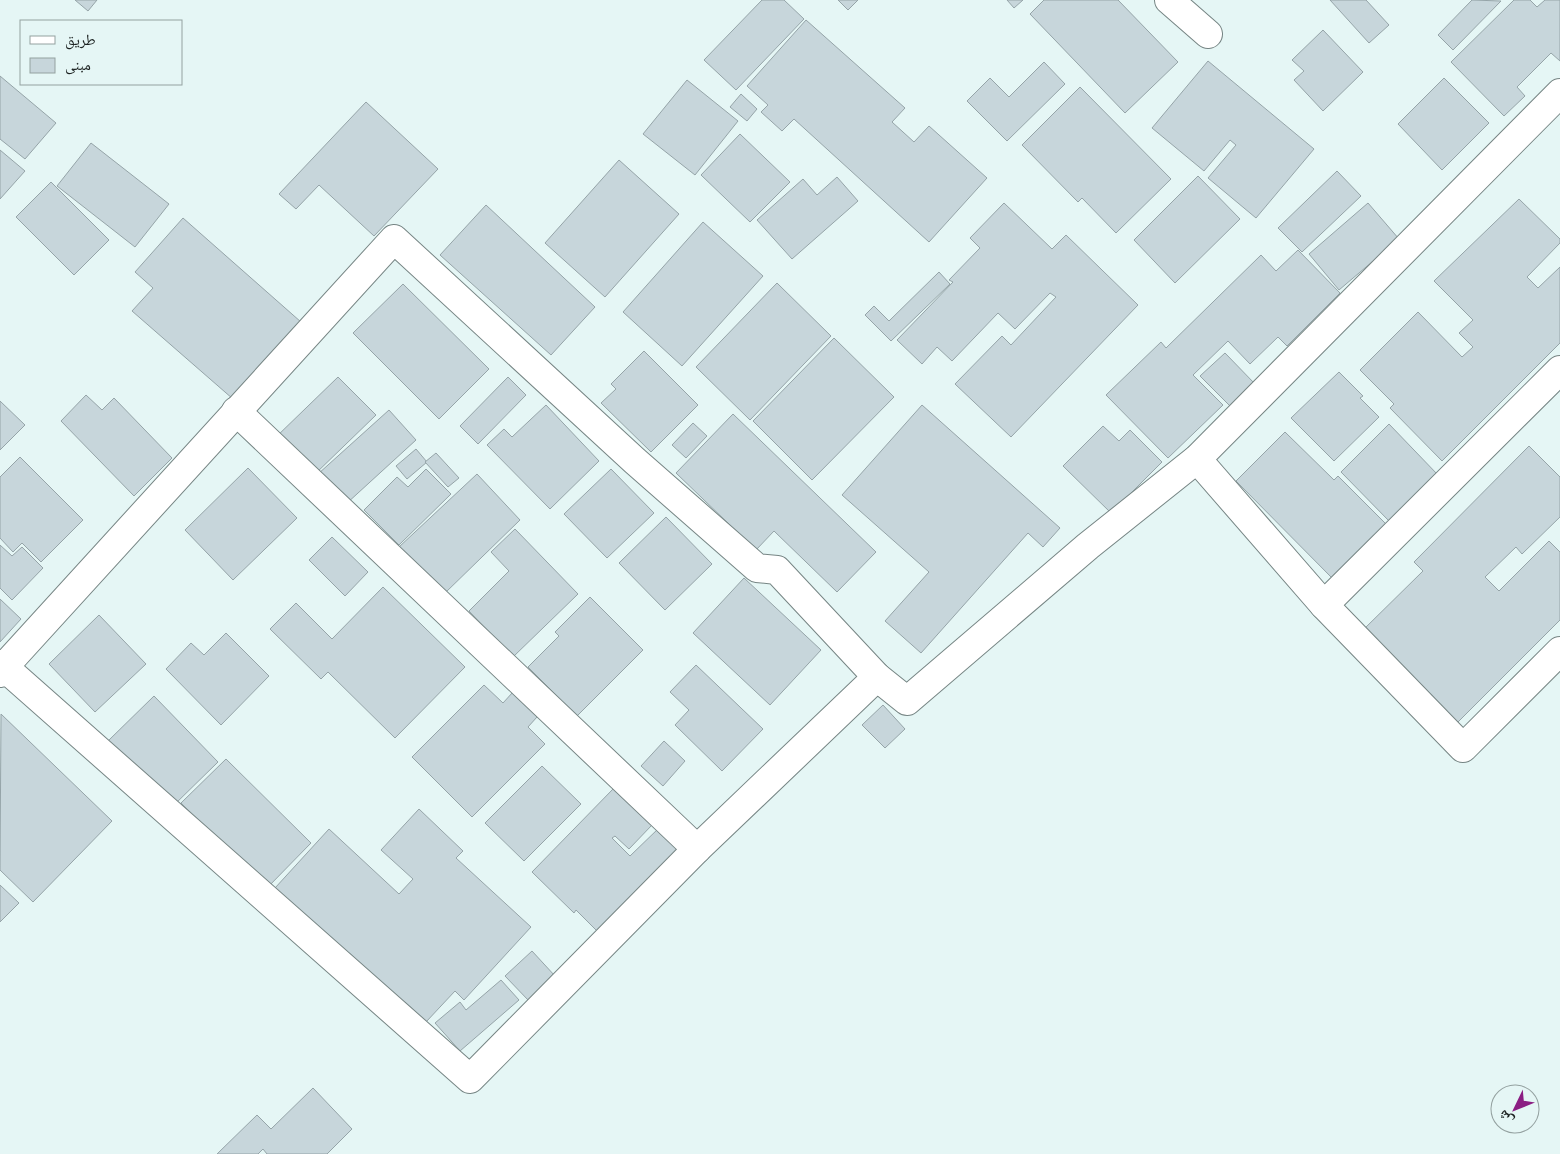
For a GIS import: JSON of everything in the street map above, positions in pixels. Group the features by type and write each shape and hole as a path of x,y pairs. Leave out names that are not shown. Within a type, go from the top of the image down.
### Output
{"street":[{"path":"1169,0 1208,34"},
{"path":"878,677 697,849 470,1079 1,668 394,239 628,454 757,568 777,570 878,677 906,701 1088,546 1197,459 1560,93"},
{"path":"1324,605 1560,370"},
{"path":"236,411 697,849"},
{"path":"1197,459 1324,605 1463,748 1560,652"}],"building":[{"path":"75,0 97,0 88,11"},
{"path":"762,0 784,0 804,19 736,90 704,60"},
{"path":"838,0 858,0 848,10"},
{"path":"1007,0 1023,0 1014,8"},
{"path":"1044,0 1118,0 1178,62 1125,113 1030,14"},
{"path":"1330,0 1366,0 1389,25 1369,43"},
{"path":"1472,0 1501,1 1453,50 1438,35"},
{"path":"1514,0 1530,0 1537,7 1545,0 1560,0 1560,61 1551,53 1517,87 1525,96 1504,116 1451,62"},
{"path":"806,20 905,108 892,122 914,142 929,126 987,178 929,242 794,119 782,131 761,112 768,105 747,86"},
{"path":"1323,30 1363,72 1323,111 1294,80 1304,71 1292,60"},
{"path":"1208,61 1314,149 1256,218 1208,178 1236,145 1230,140 1204,171 1152,128"},
{"path":"1044,62 1065,84 1007,141 967,101 990,78 1009,97"},
{"path":"0,76 56,123 25,159 0,139"},
{"path":"1444,78 1489,123 1442,170 1398,124"},
{"path":"687,80 738,121 695,175 643,134"},
{"path":"1080,87 1171,179 1116,233 1082,198 1078,202 1022,145"},
{"path":"741,94 757,109 747,121 730,107"},
{"path":"366,102 438,169 374,236 319,185 296,209 279,194"},
{"path":"740,134 790,182 750,222 701,175"},
{"path":"91,143 169,204 135,247 57,186"},
{"path":"0,150 25,171 0,199"},
{"path":"619,160 679,214 605,297 545,243"},
{"path":"1337,171 1361,196 1302,252 1278,228"},
{"path":"1198,176 1240,219 1175,283 1134,240"},
{"path":"837,177 858,201 792,259 757,220 803,179 817,195"},
{"path":"51,182 109,240 74,275 16,217"},
{"path":"1519,199 1560,239 1560,243 1527,277 1538,288 1560,267 1560,343 1442,461 1390,408 1394,404 1360,370 1418,312 1462,357 1473,347 1459,333 1473,320 1434,281"},
{"path":"1004,203 1052,249 1066,235 1138,305 1011,437 955,384 1002,336 1011,345 1056,297 1050,293 1015,329 998,313 952,361 937,347 922,364 897,340 953,282 949,280 980,248 970,238"},
{"path":"1368,203 1399,239 1339,290 1309,254"},
{"path":"486,205 595,307 551,355 440,255"},
{"path":"183,218 301,322 233,399 132,311 153,288 135,272"},
{"path":"703,222 763,276 682,366 623,312"},
{"path":"1298,250 1340,293 1287,346 1278,337 1250,364 1228,341 1193,375 1223,405 1168,458 1106,395 1161,342 1166,348 1261,255 1276,271"},
{"path":"939,272 950,284 891,341 865,315 874,306 889,321"},
{"path":"777,283 831,336 750,420 696,367"},
{"path":"403,284 489,369 439,419 353,333"},
{"path":"834,338 894,397 812,480 753,421"},
{"path":"644,351 698,405 651,452 601,403 616,389 611,384"},
{"path":"1225,353 1255,384 1231,407 1200,376"},
{"path":"1339,372 1363,396 1360,398 1379,417 1334,461 1291,418"},
{"path":"338,377 376,415 313,476 275,438"},
{"path":"508,377 526,395 478,444 460,426"},
{"path":"86,395 102,410 114,398 172,458 134,496 61,421"},
{"path":"0,401 25,425 0,450"},
{"path":"546,405 599,461 550,509 487,445 504,429 512,437"},
{"path":"922,405 1060,528 1043,547 1028,533 921,653 885,621 929,572 842,495"},
{"path":"389,410 416,440 346,504 318,474"},
{"path":"733,414 876,552 837,592 774,531 756,550 676,473"},
{"path":"693,423 707,436 686,458 672,445"},
{"path":"1389,424 1438,475 1390,522 1341,472"},
{"path":"1103,426 1119,441 1130,430 1162,462 1111,513 1063,466"},
{"path":"1285,432 1334,480 1338,476 1387,525 1333,579 1236,481"},
{"path":"1529,446 1560,477 1560,517 1522,554 1516,547 1485,577 1499,591 1549,541 1560,552 1560,620 1456,724 1362,631 1423,571 1414,562"},
{"path":"416,449 427,462 407,479 396,466"},
{"path":"436,453 459,478 448,487 425,462"},
{"path":"20,457 83,520 41,562 22,543 13,552 0,538 0,477"},
{"path":"248,468 297,518 233,580 185,530"},
{"path":"426,469 451,494 399,545 364,510 397,477 408,487"},
{"path":"611,469 654,513 607,558 564,514"},
{"path":"477,474 520,520 444,594 399,547"},
{"path":"666,517 712,564 665,610 619,563"},
{"path":"515,529 578,594 513,657 469,611 509,571 491,552"},
{"path":"332,537 368,572 345,596 309,560"},
{"path":"0,545 12,556 22,547 43,568 12,600 0,588"},
{"path":"744,578 821,650 770,705 693,633"},
{"path":"383,587 465,667 395,738 328,672 321,679 270,629 296,603 332,639"},
{"path":"590,597 643,650 577,716 528,667 559,636 555,632"},
{"path":"0,599 21,619 0,642"},
{"path":"99,615 146,664 95,712 49,664"},
{"path":"226,633 269,676 221,725 166,669 191,643 204,655"},
{"path":"696,665 763,729 722,771 675,725 689,710 670,692"},
{"path":"484,685 503,703 513,692 537,717 528,727 545,744 472,817 412,757"},
{"path":"154,696 218,762 172,807 108,741"},
{"path":"883,705 905,729 885,748 862,725"},
{"path":"1,714 112,821 33,902 0,870"},
{"path":"664,741 685,761 663,786 641,766"},
{"path":"226,759 311,843 267,888 181,803"},
{"path":"542,766 581,804 524,861 485,823"},
{"path":"614,788 652,825 629,849 615,836 612,838 630,856 660,827 683,849 600,934 576,910 574,913 532,872"},
{"path":"419,809 463,851 456,858 531,927 464,1000 455,991 426,1022 405,1002 402,1006 275,888 329,829 399,894 413,879 381,850"},
{"path":"0,885 19,903 0,922"},
{"path":"532,951 555,976 529,1001 505,976"},
{"path":"501,980 519,1000 460,1051 435,1023 460,1002 466,1010"},
{"path":"313,1088 352,1129 327,1154 267,1154 263,1149 258,1154 217,1154 257,1115 271,1129"}]}
